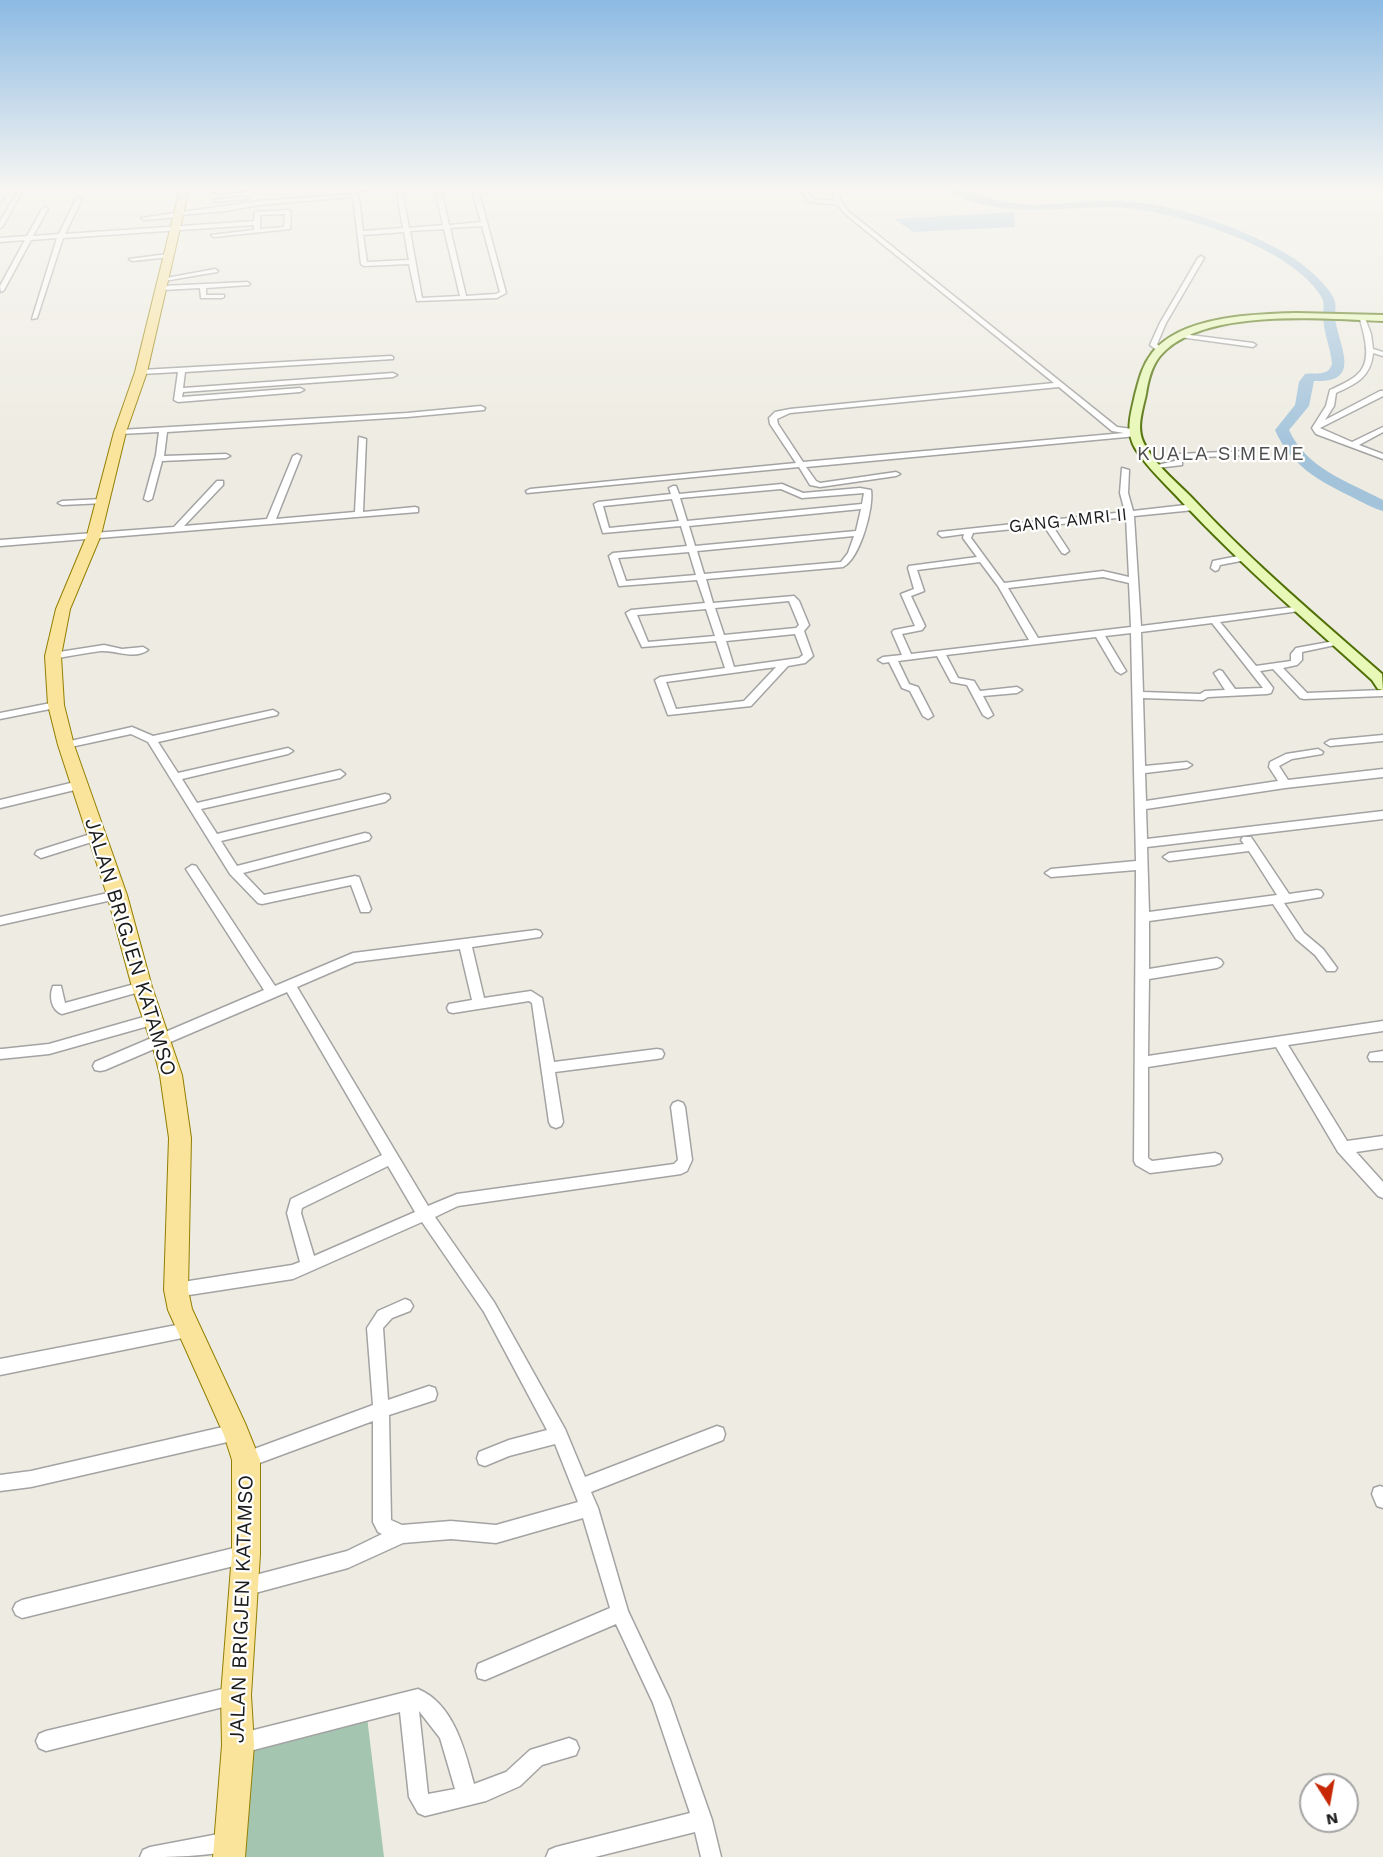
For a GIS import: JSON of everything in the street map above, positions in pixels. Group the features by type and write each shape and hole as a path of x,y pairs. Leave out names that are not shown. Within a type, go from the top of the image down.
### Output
{"main road":[{"name":"JALAN BRIGJEN KATAMSO","path":"165,276 141,372 120,432 94,535 63,609 53,656 56,705 66,744 117,895 142,987 171,1074 180,1138 176,1290 187,1330 236,1432 246,1460 246,1554 236,1695 238,1745 230,1850"},
{"path":"1381,680 1243,558 1156,466 1138,445 1133,433 1143,378 1160,350 1192,331 1222,322 1293,316 1383,318"}],"street":[{"path":"1,290 8,276"},
{"path":"34,318 48,276"},
{"path":"164,283 195,276"},
{"path":"413,276 417,299 503,293 498,276"},
{"path":"458,276 463,297"},
{"path":"924,276 1115,429 1133,433"},
{"path":"1160,350 1153,345 1163,322 1191,276"},
{"path":"164,283 202,287 247,284"},
{"path":"202,287 203,297 222,296"},
{"path":"1316,428 1330,406 1333,392 1359,380 1367,364 1370,350 1357,318"},
{"path":"1182,336 1253,345"},
{"path":"1370,350 1383,354"},
{"path":"141,372 391,358"},
{"path":"182,370 178,400 300,390"},
{"path":"179,390 393,375"},
{"path":"896,474 817,484 801,466 774,424 773,418 778,414 1059,385"},
{"path":"1316,428 1383,393"},
{"path":"120,432 406,415 481,408"},
{"path":"1316,428 1319,432 1383,457"},
{"path":"148,499 159,459 163,429"},
{"path":"1353,445 1383,429"},
{"path":"531,491 1133,433"},
{"path":"359,514 362,439"},
{"path":"1156,466 1179,463 1178,456 1245,453"},
{"path":"159,459 226,456"},
{"path":"270,522 297,456"},
{"path":"1125,470 1124,493 1130,515 1136,629 1142,865 1141,1161 1150,1167 1215,1159"},
{"path":"670,479 730,670"},
{"path":"176,529 220,483"},
{"path":"858,533 613,556 622,584 843,564 850,560 858,533 866,506 868,492 862,490 802,496 782,486 598,504 606,531 866,506"},
{"path":"62,503 102,501"},
{"name":"GANG AMRI II","path":"942,534 1194,507"},
{"path":"0,543 415,510"},
{"path":"1047,524 1065,550"},
{"path":"969,531 967,538 1002,586 1035,642"},
{"path":"1215,568 1216,563 1243,558"},
{"path":"907,656 897,632 920,626 906,594 919,591 912,568 983,559"},
{"path":"1002,586 1103,574 1133,581"},
{"path":"791,598 804,625 799,632 645,645 631,614 791,598"},
{"path":"928,716 914,688 905,686 887,659 1299,608"},
{"path":"1137,695 1203,697 1204,694 1264,693 1269,690 1214,620"},
{"path":"784,665 747,704 676,714 669,711 660,680 802,661 808,656 799,632"},
{"path":"1099,634 1121,671"},
{"path":"1254,669 1296,662 1296,652 1299,650 1337,642"},
{"path":"53,656 104,648 122,652 144,650"},
{"path":"940,653 954,680 969,682 988,716"},
{"path":"1276,666 1304,696 1383,693"},
{"path":"1219,674 1233,694"},
{"path":"977,694 1017,690"},
{"path":"0,716 56,705"},
{"path":"152,740 273,713"},
{"path":"66,744 132,730 152,740 234,871 262,900 355,880 365,909"},
{"path":"1330,743 1383,738"},
{"path":"175,777 288,751"},
{"path":"1285,784 1274,764 1290,756 1318,752"},
{"path":"1139,770 1187,765"},
{"path":"1139,806 1285,784 1383,773"},
{"path":"194,807 340,774"},
{"path":"0,804 79,785"},
{"path":"214,839 385,798"},
{"path":"1140,844 1383,815"},
{"path":"1241,831 1300,936 1319,952 1331,968"},
{"path":"41,854 97,837"},
{"path":"234,871 365,837"},
{"path":"1169,857 1251,847"},
{"path":"1051,873 1142,865"},
{"path":"192,869 272,992"},
{"path":"1143,917 1317,894"},
{"path":"0,921 117,895"},
{"path":"100,1066 340,962 364,955 536,934"},
{"path":"465,944 479,1005"},
{"path":"1143,975 1217,963"},
{"path":"289,985 425,1215 489,1307 558,1435 589,1508 620,1613 661,1700 702,1820 711,1857"},
{"path":"57,989 59,1007 62,1009 142,987"},
{"path":"453,1008 536,997 556,1122"},
{"path":"2,1054 49,1049 154,1019"},
{"path":"1143,1062 1279,1041 1381,1030"},
{"path":"1279,1041 1343,1148 1383,1192"},
{"path":"548,1068 657,1054"},
{"path":"176,1290 293,1272 457,1200 676,1170 682,1167 685,1160 678,1107"},
{"path":"1343,1148 1383,1142"},
{"path":"309,1266 294,1213 296,1204 391,1158"},
{"path":"402,1534 384,1526 382,1522 381,1410 375,1328 378,1320 385,1313 405,1306"},
{"path":"0,1367 187,1330"},
{"path":"246,1460 429,1394"},
{"path":"0,1483 32,1479 236,1432"},
{"path":"581,1487 717,1434"},
{"path":"485,1458 509,1448 558,1435"},
{"path":"244,1587 348,1559 402,1534 451,1530 496,1534 589,1508"},
{"path":"22,1609 246,1554"},
{"path":"485,1671 620,1613"},
{"path":"46,1742 236,1695"},
{"path":"238,1745 418,1698 444,1722 467,1796"},
{"path":"408,1701 419,1797 422,1804 430,1806 467,1796 513,1779 537,1757 569,1748"},
{"path":"556,1857 702,1820"},
{"path":"150,1857 230,1850"}],"green space":[{"path":"367,1717 384,1857 234,1857 235,1756"}],"waterway":[{"path":"1308,276 1323,290 1331,305 1330,323 1339,364 1336,372 1330,376 1310,377 1306,382 1302,406 1282,430 1289,445 1310,468 1383,506"}],"district":[{"name":"KUALA SIMEME","path":"1221,454"}]}
